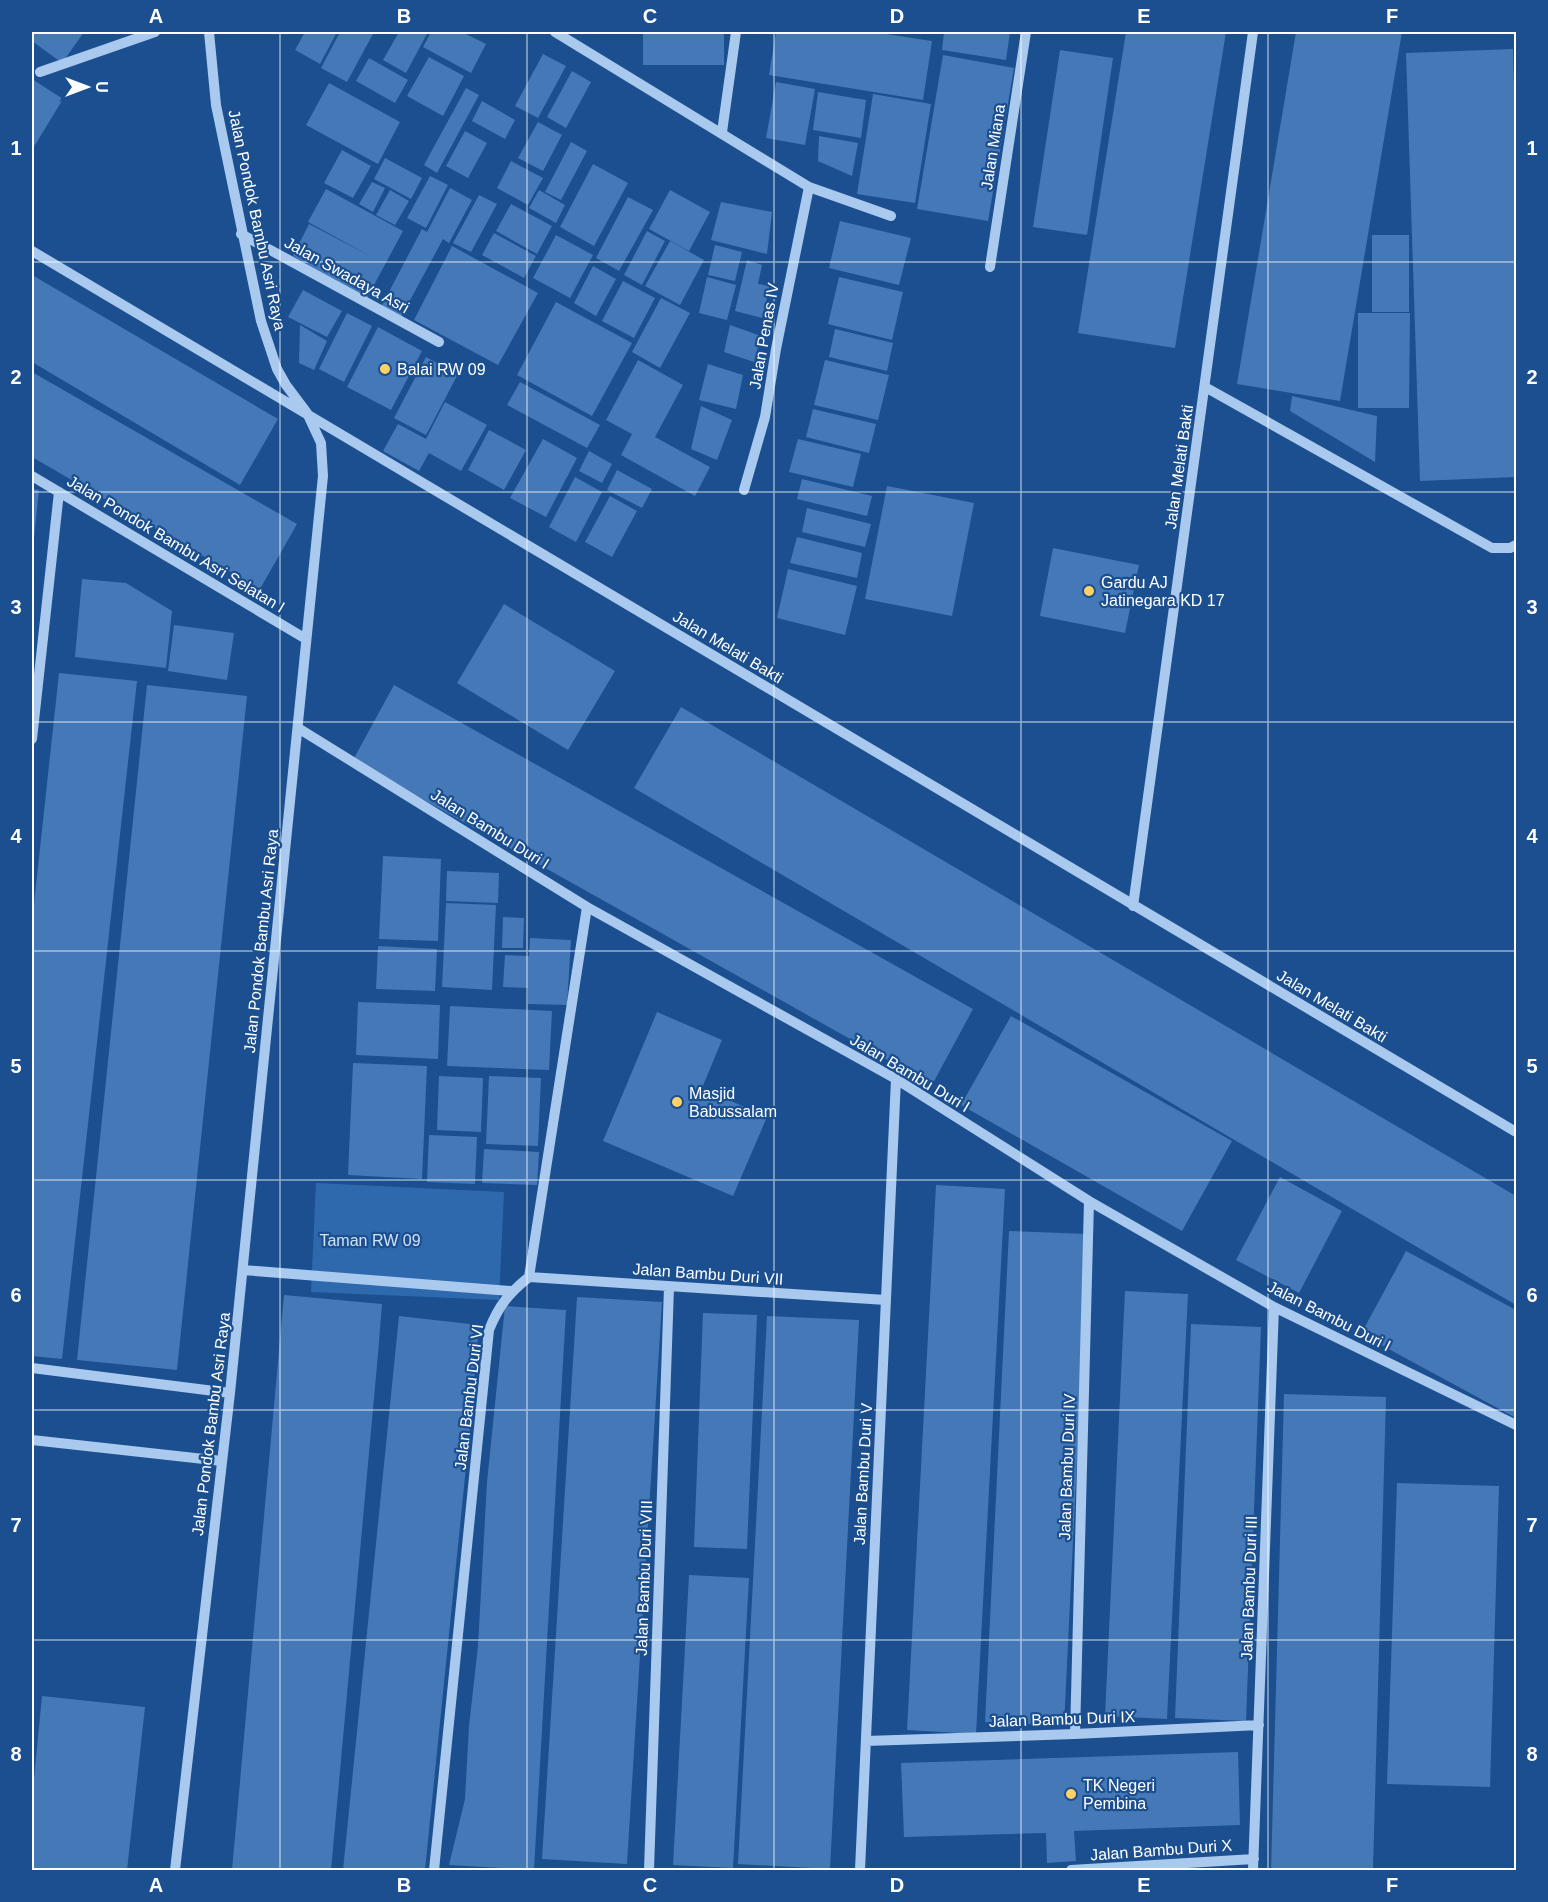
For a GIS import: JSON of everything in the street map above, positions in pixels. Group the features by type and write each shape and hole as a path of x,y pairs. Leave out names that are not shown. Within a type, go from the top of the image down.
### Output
{"street":[{"path":"40,72 155,32"},
{"name":"Jalan Pondok Bambu Asri Raya","path":"175,1870 230,1393 323,476 321,443 307,413 277,369 261,321 216,105 209,32"},
{"path":"555,32 809,187 891,216"},
{"path":"722,132 736,32"},
{"name":"Jalan Miana","path":"990,267 1026,32"},
{"name":"Jalan Melati Bakti","path":"1132,906 1253,32"},
{"name":"Jalan Penas IV","path":"744,490 765,417 776,349 809,187"},
{"name":"Jalan Swadaya Asri","path":"242,234 439,342"},
{"name":"Jalan Melati Bakti","path":"32,251 1516,1132"},
{"path":"1205,387 1492,548 1510,548 1516,545"},
{"name":"Jalan Pondok Bambu Asri Selatan I","path":"32,476 306,639"},
{"path":"32,739 59,492"},
{"name":"Jalan Bambu Duri I","path":"298,728 587,907 896,1079 1089,1201 1274,1307 1516,1425"},
{"path":"529,1277 587,907"},
{"name":"Jalan Bambu Duri V","path":"860,1870 896,1079"},
{"name":"Jalan Bambu Duri IV","path":"1075,1734 1089,1201"},
{"path":"243,1270 511,1291"},
{"name":"Jalan Bambu Duri VII","path":"529,1277 886,1300"},
{"name":"Jalan Bambu Duri VI","path":"434,1870 489,1330 496,1312 511,1291 529,1277"},
{"name":"Jalan Bambu Duri VIII","path":"648,1870 669,1287"},
{"name":"Jalan Bambu Duri III","path":"1253,1870 1274,1307"},
{"path":"32,1368 230,1393"},
{"path":"32,1440 222,1461"},
{"name":"Jalan Bambu Duri IX","path":"866,1741 1259,1725"},
{"name":"Jalan Bambu Duri X","path":"1071,1870 1254,1859"}],"green space":[{"name":"Taman RW 09","path":"316,1183 504,1192 499,1300 311,1292"}],"building":[{"path":"32,32 84,32 62,63 32,41"},
{"path":"305,32 337,32 320,64 295,50"},
{"path":"340,32 374,32 347,82 321,68"},
{"path":"399,32 428,32 406,73 383,60"},
{"path":"431,32 462,32 486,44 471,73 423,47"},
{"path":"643,32 724,32 724,65 643,65"},
{"path":"776,32 873,32 932,41 923,100 769,75"},
{"path":"944,32 1010,32 1006,60 942,50"},
{"path":"1126,32 1226,32 1175,348 1078,333"},
{"path":"1296,32 1402,32 1340,401 1237,384"},
{"path":"1513,49 1516,166 1516,477 1420,481 1406,53"},
{"path":"1060,50 1113,58 1087,235 1033,227"},
{"path":"543,54 566,66 538,118 515,106"},
{"path":"943,55 1014,68 988,221 917,209"},
{"path":"429,57 464,76 443,116 407,96"},
{"path":"369,58 408,80 395,103 356,81"},
{"path":"572,71 591,82 566,128 547,117"},
{"path":"32,79 63,99 32,150"},
{"path":"776,82 815,89 805,145 766,138"},
{"path":"329,83 400,122 378,164 306,125"},
{"path":"466,88 479,95 437,173 424,165"},
{"path":"818,92 866,100 861,138 813,130"},
{"path":"873,94 931,104 915,203 857,194"},
{"path":"482,101 515,120 505,139 472,121"},
{"path":"538,122 562,135 543,171 518,158"},
{"path":"465,131 487,143 468,178 446,166"},
{"path":"819,136 858,143 852,176 818,161"},
{"path":"571,142 587,151 561,200 545,192"},
{"path":"342,150 371,166 353,198 324,183"},
{"path":"385,158 422,178 411,199 374,179"},
{"path":"511,161 543,178 528,205 497,188"},
{"path":"593,164 628,183 594,246 560,227"},
{"path":"430,176 448,185 426,228 407,218"},
{"path":"372,182 385,188 373,212 359,204"},
{"path":"450,188 472,200 449,243 443,239 401,317 381,307 422,229 427,232"},
{"path":"326,189 403,231 367,298 293,256 309,224 374,258 308,222"},
{"path":"390,190 409,201 395,225 376,215"},
{"path":"539,190 565,205 556,223 529,208"},
{"path":"670,190 710,212 689,251 649,229"},
{"path":"479,195 497,204 471,252 453,243"},
{"path":"628,197 653,210 619,271 596,258"},
{"path":"721,202 772,212 767,254 711,240"},
{"path":"511,204 552,226 537,254 496,231"},
{"path":"840,221 911,238 899,285 829,268"},
{"path":"647,231 665,241 642,285 624,275"},
{"path":"494,233 536,256 524,278 482,255"},
{"path":"556,235 593,255 570,298 533,278"},
{"path":"1372,235 1409,235 1409,312 1372,312"},
{"path":"670,241 704,260 680,305 645,286"},
{"path":"715,245 742,252 735,281 708,275"},
{"path":"452,246 538,293 498,365 414,320"},
{"path":"747,260 762,265 758,284 770,286 762,318 735,311"},
{"path":"593,266 616,279 596,316 574,303"},
{"path":"32,275 278,419 240,485 32,362"},
{"path":"707,277 736,285 727,320 699,313"},
{"path":"839,277 903,292 892,340 828,324"},
{"path":"623,281 655,298 634,338 602,321"},
{"path":"303,290 342,311 327,337 288,317"},
{"path":"661,298 690,313 660,368 632,352"},
{"path":"556,302 632,343 592,416 517,375"},
{"path":"347,313 372,326 344,382 319,369"},
{"path":"1358,313 1410,313 1409,408 1358,408"},
{"path":"300,325 327,341 314,370 299,363"},
{"path":"730,325 761,336 754,362 724,352"},
{"name":"Balai RW 09","path":"378,327 422,351 391,410 347,387"},
{"path":"835,329 893,343 887,371 829,357"},
{"path":"426,357 458,374 426,435 394,418"},
{"path":"638,360 683,385 655,437 710,467 695,496 621,455 632,434 606,420"},
{"path":"825,360 889,375 878,420 814,405"},
{"path":"708,364 743,375 736,409 699,400"},
{"path":"32,372 297,524 260,589 32,457"},
{"path":"520,382 600,425 587,448 507,405"},
{"path":"1292,396 1377,416 1375,462 1290,411"},
{"path":"445,402 487,425 461,471 429,453 419,471 383,451 398,424 426,439"},
{"path":"701,406 732,420 717,460 691,449"},
{"path":"813,409 876,424 869,453 806,437"},
{"path":"489,430 526,450 504,490 468,470"},
{"path":"543,439 577,458 546,517 510,498"},
{"path":"798,439 861,454 853,487 789,472"},
{"path":"589,451 612,464 602,483 579,471"},
{"path":"617,470 652,489 642,508 607,490"},
{"path":"575,477 602,492 576,542 549,527"},
{"path":"802,479 872,496 867,516 797,499"},
{"path":"887,486 974,503 952,616 865,599"},
{"path":"32,489 39,490 33,548 32,548"},
{"path":"610,496 637,511 612,557 585,542"},
{"path":"807,508 871,524 865,547 802,532"},
{"path":"797,537 862,553 857,578 790,563"},
{"name":"Gardu AJ Jatinegara KD 17","path":"1053,548 1139,565 1125,633 1040,616"},
{"path":"788,569 857,586 845,635 777,618"},
{"path":"82,579 126,583 172,611 166,668 75,657"},
{"path":"504,604 615,671 568,750 457,683"},
{"path":"174,625 234,633 227,680 168,671"},
{"path":"59,673 137,681 62,1359 32,1356 32,922"},
{"path":"147,685 247,696 177,1370 77,1360"},
{"path":"394,685 973,1009 932,1085 353,760"},
{"path":"681,707 1516,1196 1516,1305 634,788"},
{"path":"383,856 441,859 438,941 379,939"},
{"path":"447,871 499,873 498,903 446,901"},
{"path":"446,903 496,905 492,990 442,987"},
{"path":"503,917 524,918 523,948 502,948"},
{"path":"530,938 571,940 567,1005 528,1004 528,988 503,987 505,955 529,956"},
{"path":"378,946 437,949 435,991 376,989"},
{"path":"358,1002 440,1005 438,1059 356,1055"},
{"path":"450,1006 552,1011 549,1070 447,1066"},
{"name":"Masjid Babussalam","path":"657,1012 722,1040 702,1088 767,1117 733,1196 603,1141"},
{"path":"1011,1016 1232,1141 1182,1231 961,1105"},
{"path":"353,1063 427,1066 422,1179 348,1175"},
{"path":"439,1076 483,1078 481,1132 437,1130"},
{"path":"489,1076 541,1078 538,1146 486,1144"},
{"path":"429,1135 477,1137 475,1184 427,1182"},
{"path":"484,1149 539,1152 537,1185 482,1183"},
{"path":"1280,1177 1342,1211 1299,1293 1236,1260"},
{"path":"936,1185 1005,1189 976,1734 907,1730"},
{"path":"1009,1231 1088,1234 1064,1726 985,1722"},
{"path":"1406,1251 1516,1310 1516,1412 1514,1417 1361,1334"},
{"path":"1125,1291 1188,1294 1167,1719 1105,1716"},
{"path":"284,1295 382,1304 378,1354 331,1870 232,1870"},
{"path":"577,1297 662,1302 627,1864 542,1859"},
{"path":"505,1306 566,1310 534,1870 449,1865 465,1799 469,1726 478,1646 487,1482"},
{"path":"703,1313 757,1315 747,1549 694,1547"},
{"path":"399,1316 479,1325 471,1418 425,1870 343,1870"},
{"path":"767,1316 859,1320 830,1869 738,1864"},
{"path":"1191,1324 1261,1327 1246,1721 1175,1718"},
{"path":"1284,1394 1386,1397 1373,1870 1271,1870"},
{"path":"1397,1483 1499,1486 1490,1787 1387,1784"},
{"path":"689,1575 749,1578 733,1868 673,1865"},
{"path":"42,1696 145,1707 127,1870 32,1870 32,1799"},
{"name":"TK Negeri Pembina","path":"1238,1752 1240,1825 1074,1831 1076,1861 1047,1863 1046,1833 904,1837 901,1763"}],"place":[{"name":"Balai RW 09","path":"385,369"},
{"name":"Gardu AJ Jatinegara KD 17","path":"1089,591"},
{"name":"Masjid Babussalam","path":"677,1102"},
{"name":"TK Negeri Pembina","path":"1071,1794"}]}
